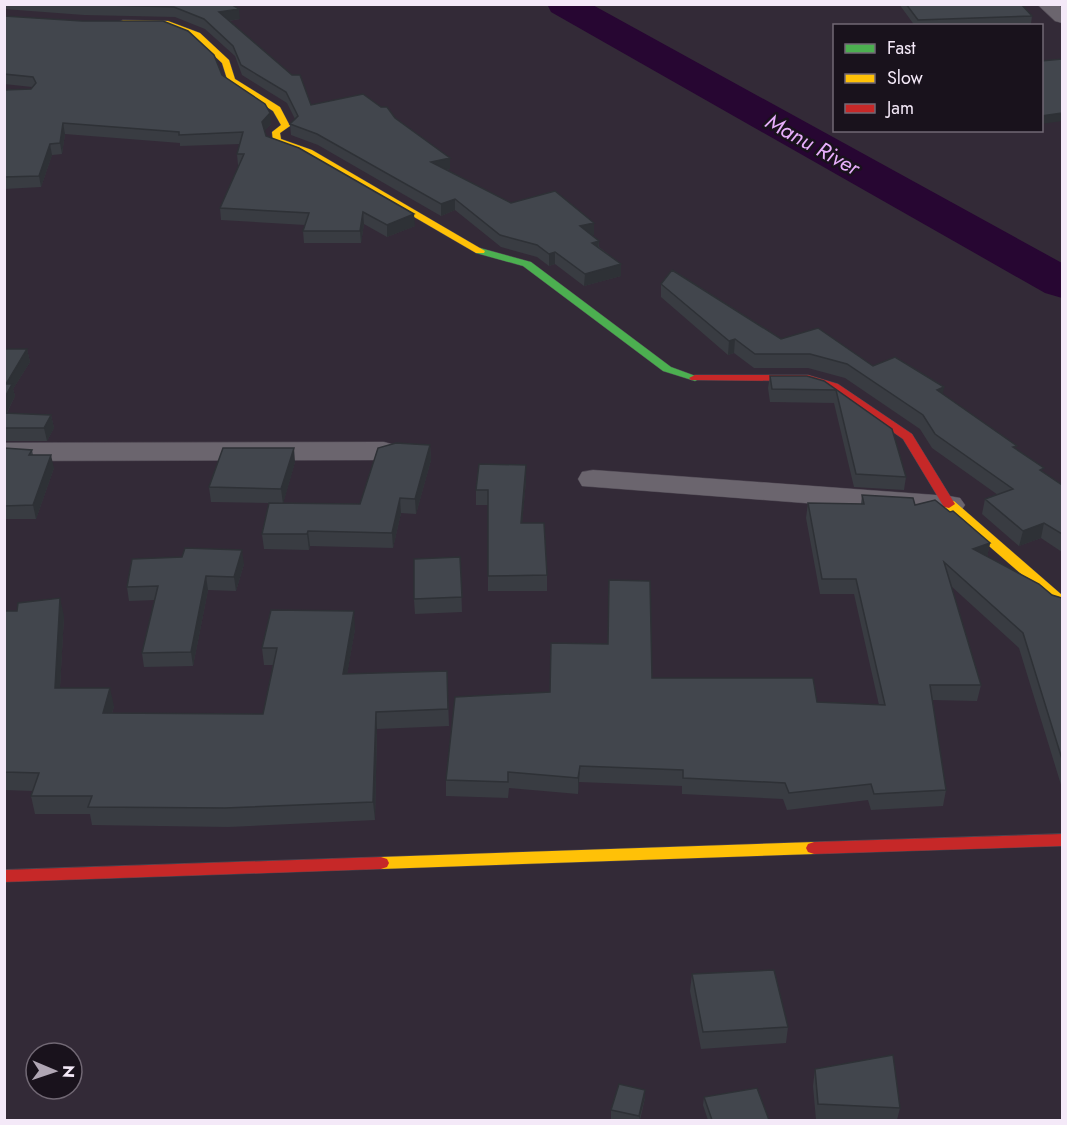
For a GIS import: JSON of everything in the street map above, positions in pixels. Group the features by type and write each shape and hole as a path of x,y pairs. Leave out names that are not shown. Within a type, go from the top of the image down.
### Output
{"main road":[{"path":"105,23 168,23 196,35 226,62 231,80 277,109 286,126 276,132 276,140 309,152 482,252 506,256 527,264 667,369 694,378 808,378 834,386 908,437 949,505 1062,602"},
{"path":"4,876 1062,840"}],"street":[{"path":"1046,4 1062,17"},
{"path":"4,452 384,451"},
{"path":"592,479 949,505"},
{"path":"957,844 1062,853"}],"building":[{"path":"75,4 231,4 239,9 219,12 292,75 300,75 311,105 363,94 381,107 387,107 395,118 450,158 431,162 511,203 555,191 594,223 580,226 599,241 592,243 621,264 585,274 555,252 549,254 537,245 500,235 455,199 441,204 317,134 290,124 298,116 286,92 241,65 233,46 204,19 174,7"},
{"path":"906,4 1021,4 1032,16 918,20"},
{"path":"4,16 82,21 163,21 188,31 214,55 222,75 265,104 270,113 262,122 266,136 299,148 414,214 387,225 363,212 360,231 303,231 309,213 220,208 244,154 237,154 243,132 179,135 179,132 63,123 60,143 50,144 39,176 4,177 4,90 31,89 36,83 33,77 4,74"},
{"path":"1062,59 1062,113 1043,116 1043,61"},
{"path":"672,270 781,339 818,328 873,366 895,357 944,387 937,390 1017,446 1013,447 1044,468 1040,470 1062,485 1062,534 1044,523 1023,531 985,499 1013,489 935,434 923,415 847,364 810,354 755,354 735,339 729,341 661,284"},
{"path":"4,349 27,349 6,384 12,384 4,399"},
{"path":"770,376 807,376 824,381 892,429 906,477 856,474 836,390 772,389"},
{"path":"4,413 51,415 44,428 4,428"},
{"path":"396,443 430,445 415,499 400,498 392,533 308,531 307,534 262,534 269,503 360,504 378,448"},
{"path":"4,448 32,450 29,455 51,455 33,505 4,506"},
{"path":"223,448 294,448 281,489 209,487"},
{"path":"479,464 526,465 521,523 544,523 547,575 488,576 488,490 476,490"},
{"path":"862,495 913,498 915,505 935,500 950,512 953,511 990,543 973,549 1039,584 1052,595 1062,598 1062,759 1023,633 944,562 981,685 930,685 946,790 874,794 871,784 789,793 785,783 683,778 683,770 580,766 578,778 508,772 508,782 446,780 455,697 550,692 551,643 608,644 609,580 650,581 652,678 813,678 817,702 885,705 856,579 822,579 808,503 864,504"},
{"path":"185,548 242,550 234,577 206,576 191,652 142,653 158,586 127,587 132,559 182,557"},
{"path":"460,557 462,597 414,599 414,559"},
{"path":"60,598 55,688 110,688 103,713 263,714 277,648 262,648 271,610 354,611 343,674 447,671 448,709 376,712 373,802 225,808 88,807 92,796 31,796 39,773 4,772 4,611 17,611 18,603"},
{"path":"774,970 788,1027 703,1032 692,974"},
{"path":"893,1055 900,1108 818,1104 815,1069"},
{"path":"619,1084 645,1090 639,1116 611,1110"},
{"path":"757,1088 769,1120 712,1120 704,1097"}],"waterway":[{"name":"Manu River","path":"564,4 1062,283"}],"traffic: fast":[{"path":"480,251 527,264 667,369 695,378"}],"traffic: slow":[{"path":"123,22 168,23 197,35 226,62 231,80 277,109 286,126 276,132 276,140 309,152 480,251"},
{"path":"949,504 1062,602"},
{"path":"381,863 814,848"}],"traffic: jam":[{"path":"695,378 808,378 834,386 908,437 949,504"},
{"path":"814,848 1062,840"},
{"path":"4,876 381,863"}]}
